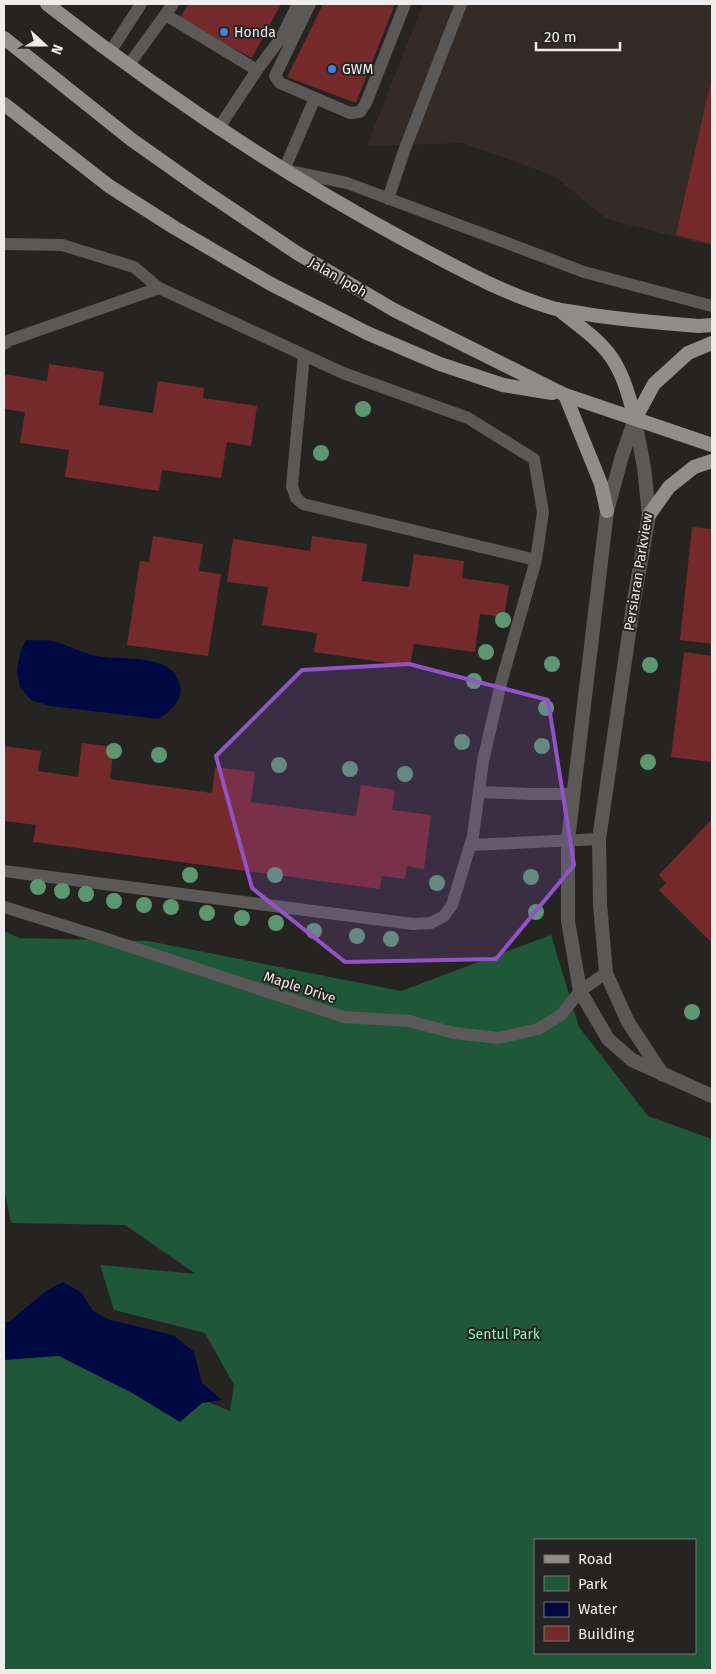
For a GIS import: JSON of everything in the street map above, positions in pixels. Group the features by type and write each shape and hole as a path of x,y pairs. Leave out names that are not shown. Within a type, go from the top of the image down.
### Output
{"main road":[{"path":"47,4 128,66 218,129 376,224 451,265 513,294 557,309 615,318 699,326 712,325"},
{"name":"Jalan Ipoh","path":"4,38 132,140 200,188 296,253 394,310 565,395 712,445"},
{"path":"4,104 109,186 175,228 269,283 367,333 440,364 503,385 565,395 601,484 607,511"},
{"path":"557,309 595,339 615,362 627,390 635,419"},
{"path":"635,419 654,384 688,353 712,343"},
{"path":"649,515 669,487 694,467 712,461"}],"street":[{"path":"635,419 622,456 607,511 568,840 568,921 580,991 608,1039 632,1060 712,1096"},
{"name":"Persiaran Parkview","path":"635,419 644,467 649,515 633,606 599,838 600,904 606,973 628,1022 664,1076"}],"lane":[{"path":"128,66 173,4"},
{"path":"218,129 257,70 281,38 298,4"},
{"path":"310,4 275,76 280,83 350,113 360,112 366,104 406,4"},
{"path":"388,199 404,150 461,4"},
{"path":"110,52 139,7"},
{"path":"166,15 257,70"},
{"path":"315,98 284,170 347,183 584,272 712,306"},
{"path":"4,244 62,245 134,267 160,288 343,374 468,418 534,459 543,512 536,560 502,683 483,761 476,824 471,845 452,905 444,916 431,923 413,924 4,871"},
{"path":"4,344 10,340 160,288"},
{"path":"304,355 292,486 296,498 303,504 536,560"},
{"path":"480,792 573,794"},
{"path":"471,845 599,838"},
{"name":"Maple Drive","path":"4,907 344,1017 409,1021 454,1032 499,1038 538,1029 562,1015 580,991"},
{"path":"580,991 606,973"}],"highlighted area":[{"path":"409,664 548,700 574,865 496,959 345,962 252,888 216,756 302,670"}],"shaded area":[{"path":"423,4 712,4 712,246 607,219 554,176 463,143 367,146"}],"green space":[{"name":"Sentul Park","path":"4,931 19,938 148,941 401,991 551,935 579,1027 648,1116 712,1139 712,1670 4,1670 4,1342 60,1340 230,1411 234,1385 205,1333 114,1310 100,1265 196,1274 125,1225 11,1223 4,1188"}],"water":[{"path":"26,640 52,641 96,656 146,660 158,663 176,675 180,686 180,696 171,709 159,719 50,706 31,700 20,687 17,671 20,653"},
{"path":"63,1282 81,1292 93,1311 110,1320 173,1335 194,1352 202,1383 222,1400 202,1403 180,1422 134,1394 59,1356 4,1360 4,1323 10,1321 46,1291"}],"building":[{"path":"188,4 281,4 252,58 179,20"},
{"path":"323,4 395,4 356,103 287,77"},
{"path":"712,81 712,244 676,235"},
{"path":"49,364 104,372 99,405 153,413 158,381 204,388 203,398 257,406 251,446 227,442 221,478 162,470 159,491 65,477 69,450 20,443 25,412 4,409 4,374 47,381"},
{"path":"692,527 712,529 712,644 680,640"},
{"path":"153,536 203,544 199,571 221,574 208,656 127,645 140,561 149,562"},
{"path":"312,536 367,544 362,581 409,587 414,554 464,561 462,578 509,585 504,617 480,614 475,652 414,644 410,666 314,652 317,633 262,625 268,587 227,582 233,539 310,551"},
{"path":"684,652 712,656 712,762 671,757"},
{"path":"82,743 114,747 110,779 212,793 215,767 255,772 251,802 356,816 361,785 395,790 392,810 431,815 424,869 407,866 405,879 382,876 380,889 33,842 36,825 4,821 4,746 41,751 38,771 78,777"},
{"path":"712,819 712,943 659,890 666,883 659,875"}],"place":[{"name":"Honda","path":"224,32"},
{"name":"GWM","path":"332,69"}]}
